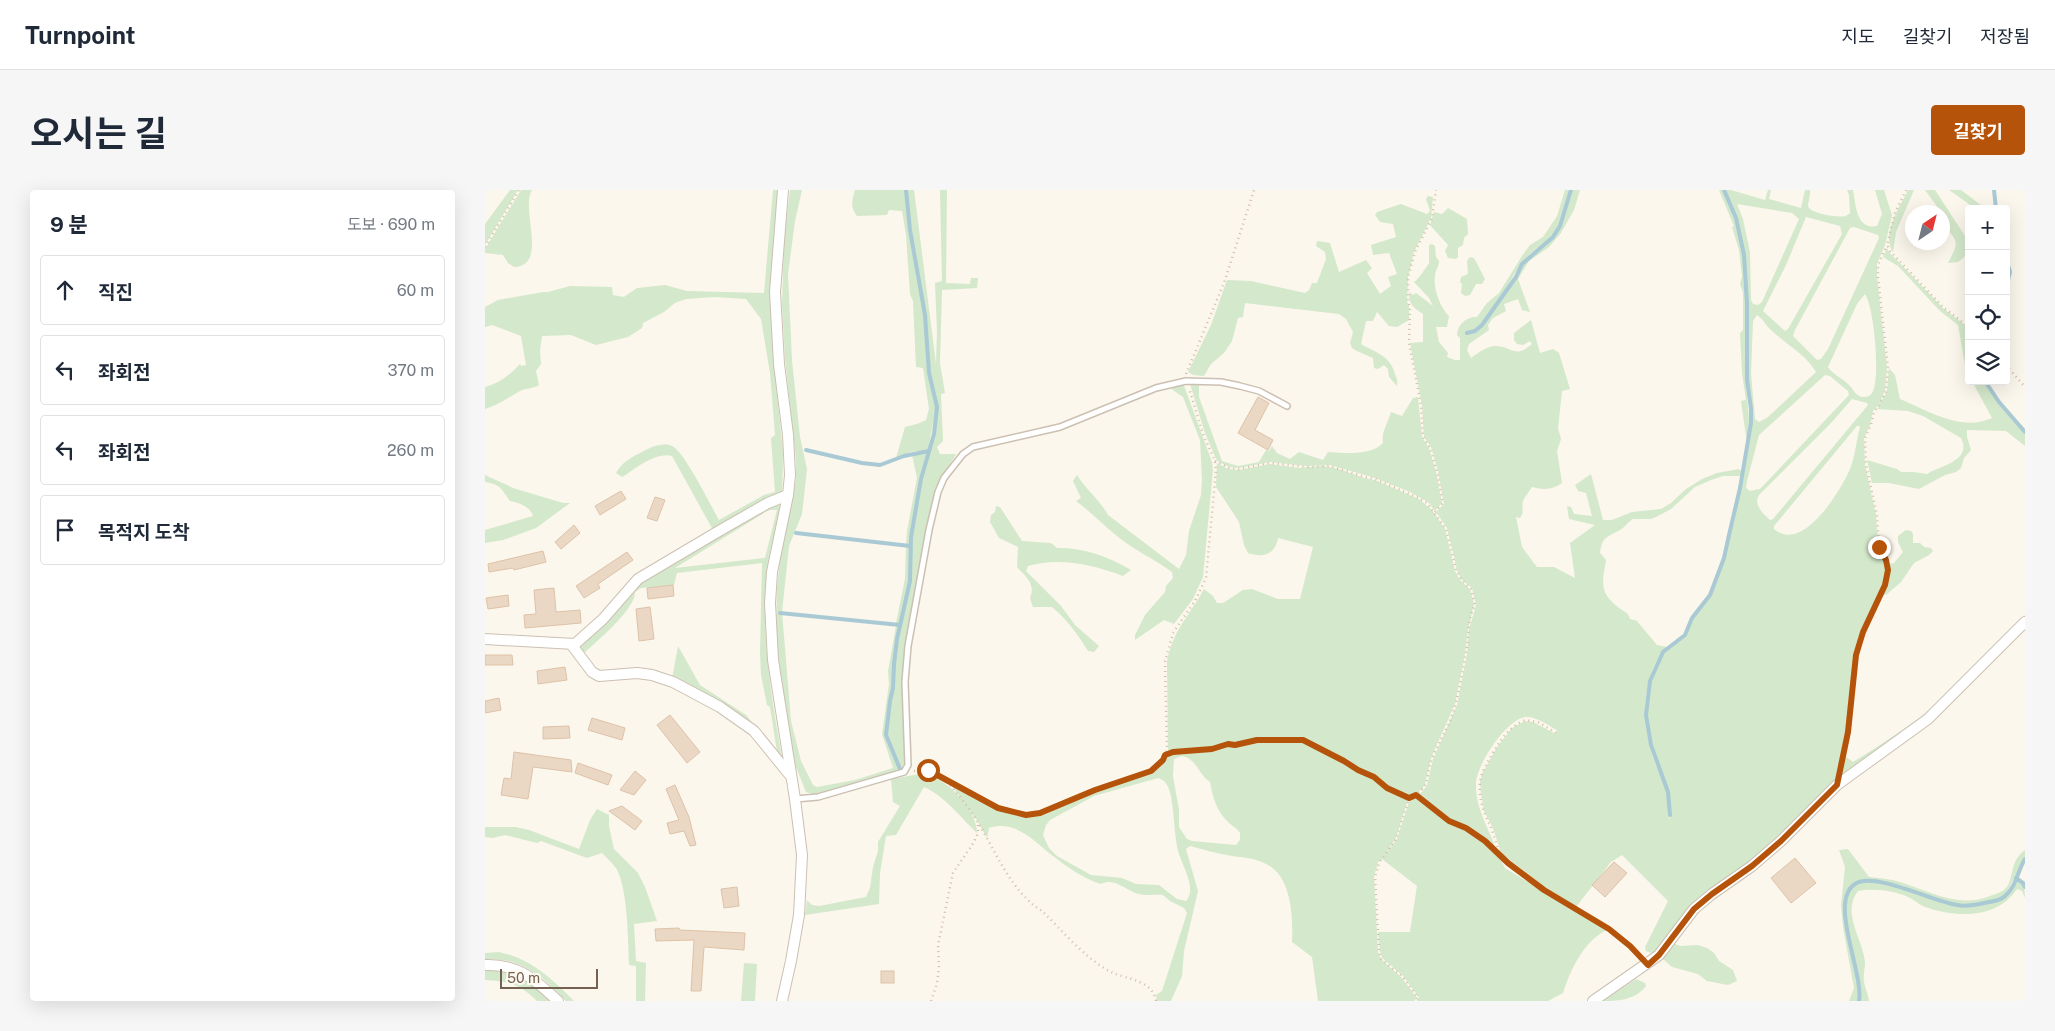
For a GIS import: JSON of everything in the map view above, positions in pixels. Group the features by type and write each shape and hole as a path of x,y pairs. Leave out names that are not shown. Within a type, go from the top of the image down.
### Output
{"street":[{"path":"782,1001 799,915 802,855 773,660 770,603 772,572 788,495 790,475 788,435 779,364 775,292 783,190"},
{"path":"485,639 575,644 583,638 638,579 719,530 768,503 788,495"},
{"path":"1593,1001 1648,965 1659,955 1694,909 1752,866 1781,841 1837,785 1928,719 2025,622"},
{"path":"571,644 592,672 599,676 637,673 653,675 673,682 720,707 753,731 790,776"},
{"path":"485,965 509,967 521,971 558,1001"}],"lane":[{"path":"795,799 818,797 904,772 908,765 909,751 905,682 908,646 929,530 938,492 944,478 963,454 973,447 1060,427 1156,388 1186,381 1221,382 1259,391 1287,406"}],"path":[{"path":"485,247 519,190"},
{"path":"904,772 928,770 998,808 1026,815 1040,813 1095,790 1151,771 1163,760 1165,755 1166,656 1177,625 1195,601 1206,578 1215,461 1203,434 1185,374 1220,292 1253,190"},
{"path":"1435,513 1443,504 1430,448 1423,437 1421,405 1409,343 1410,307 1408,301 1409,277 1415,252 1432,218 1436,190"},
{"path":"1837,785 1848,732 1856,655 1863,632 1885,585 1888,570 1886,560 1879,547 1877,515 1866,465 1865,438 1874,412 1886,391 1887,382 1888,368 1878,265 1887,245 1895,213 1906,190"},
{"path":"1887,245 1890,251 1945,308 1965,324"},
{"path":"2010,370 2025,387"},
{"path":"1165,755 1173,752 1212,749 1228,744 1235,745 1257,740 1303,740 1374,777 1387,788 1409,798 1416,795 1426,785 1432,758 1456,704 1466,654 1468,629 1475,604 1471,589 1461,579 1456,570 1446,528 1427,503 1409,493 1375,479 1330,466 1307,467 1270,463 1239,469 1229,468 1215,461"},
{"path":"1502,857 1492,828 1483,811 1479,782 1481,773 1501,739 1512,728 1525,720 1533,721 1556,733"},
{"path":"941,776 956,791 978,822 995,855 1034,906 1056,924 1094,961 1114,973 1141,983 1151,989 1157,1001"},
{"path":"1416,795 1449,821 1466,828 1485,841 1544,890 1609,929 1630,946 1648,965"},
{"path":"1409,798 1396,839 1379,863 1375,876 1375,891 1381,959 1403,978 1418,998 1415,1001"},
{"path":"931,1001 937,983 939,968 938,945 953,873 978,834 978,822"}],"green space":[{"path":"510,190 518,190 485,245 485,224"},
{"path":"521,190 532,190 529,198 529,209 532,247 530,257 524,264 514,267 508,263 503,255 485,253 485,249"},
{"path":"773,190 778,190 771,305 774,365 783,452 782,495 713,530 672,456 666,455 653,458 622,477 616,473 627,460 649,448 660,445 672,446 690,468 719,520 764,495 775,492 771,438 775,435 770,373 761,319 746,299 715,297 686,299 675,303 664,312 643,323 642,328 628,337 596,345 571,335 542,336 541,364 536,371 539,385 520,391 500,403 485,409 485,387 504,378 520,364 521,366 526,365 521,336 492,325 485,327 485,307 498,300 548,292 570,286 612,287 613,295 624,297 637,288 665,285 687,291 764,293"},
{"path":"790,190 802,190 795,221 788,274 792,360 800,437 807,469 802,514 789,546 782,612 791,721 801,761 813,785 817,787 855,780 893,768 882,734 889,684 888,671 896,626 899,626 885,735 899,770 816,795 806,792 796,767 788,728 776,638 777,587 780,560 796,480 796,460 785,358 782,305 784,238"},
{"path":"855,190 905,190 909,230 924,315 928,373 936,407 928,450 911,452 896,458 905,427 926,420 929,409 923,368 916,367 913,301 910,294 906,235 902,211 889,210 887,215 857,216 853,210 852,203"},
{"path":"907,190 914,190 936,364 935,283 942,281 940,190 947,190 946,283 970,284 971,278 978,278 977,288 942,290 940,363 945,393 941,394 943,441 937,447 940,454 956,454 935,489 923,544 903,664 902,701 906,759 901,769 887,734 894,688 898,639 911,581 912,537 922,480 935,434 938,407 930,373 926,315 911,230"},
{"path":"1565,190 1571,190 1562,218 1555,232 1525,259 1496,306 1483,323 1476,329 1465,333 1475,331 1483,325 1517,277 1523,264 1554,237 1561,227 1573,190 1580,190 1574,210 1561,233 1549,247 1529,261 1518,279 1530,312 1522,310 1518,299 1504,304 1506,311 1493,318 1488,325 1489,330 1469,344 1467,350 1471,358 1493,346 1521,351 1532,344 1530,341 1523,345 1517,344 1514,340 1514,333 1531,320 1540,353 1553,349 1559,353 1570,389 1562,391 1558,428 1561,439 1557,451 1562,483 1548,489 1532,487 1525,497 1523,512 1520,518 1516,517 1522,547 1537,567 1554,567 1575,578 1570,543 1595,525 1569,519 1567,506 1571,507 1574,514 1592,516 1586,493 1578,491 1575,485 1591,474 1603,520 1612,520 1632,512 1661,509 1702,479 1717,473 1739,469 1741,471 1741,476 1723,476 1695,487 1671,509 1656,517 1651,519 1633,519 1622,529 1606,538 1601,547 1600,553 1606,560 1603,587 1608,597 1627,613 1630,619 1637,621 1657,645 1667,647 1658,658 1652,670 1648,684 1645,713 1652,754 1667,794 1669,821 1671,807 1669,792 1652,745 1647,715 1651,682 1664,653 1685,635 1692,618 1711,595 1725,558 1741,488 1751,423 1745,255 1737,218 1725,190 1765,200 1768,190 1771,190 1769,199 1801,208 1805,190 1810,190 1808,206 1810,209 1825,215 1846,216 1850,213 1847,190 1853,190 1856,209 1861,220 1870,226 1877,226 1882,214 1875,190 1884,190 1892,215 1885,245 1877,264 1887,368 1885,390 1880,403 1873,411 1870,425 1864,438 1865,465 1876,515 1878,547 1887,570 1884,585 1862,632 1855,655 1847,732 1837,779 1788,832 1751,862 1656,951 1651,953 1646,951 1645,947 1668,901 1622,855 1611,862 1576,907 1542,885 1501,853 1493,828 1484,811 1480,782 1482,774 1497,747 1512,728 1525,721 1533,722 1556,734 1557,730 1534,718 1525,717 1517,720 1501,734 1481,765 1476,783 1476,792 1483,817 1496,849 1466,827 1450,820 1418,795 1427,785 1433,759 1457,705 1467,654 1469,629 1476,605 1472,588 1461,579 1457,570 1447,528 1436,512 1444,504 1431,447 1424,437 1422,405 1410,343 1423,342 1423,314 1412,305 1409,292 1413,295 1416,293 1433,306 1429,298 1414,282 1429,263 1429,245 1432,244 1435,246 1436,257 1439,261 1435,274 1436,292 1449,316 1447,327 1436,327 1439,342 1448,353 1447,357 1460,360 1460,338 1457,335 1457,331 1461,325 1470,318 1477,317 1487,303 1499,293 1530,245 1543,237 1557,216","holes":["1737,204 1792,213 1799,219 1762,302 1758,305 1753,304 1751,300 1750,252 1743,219","1806,217 1840,226 1842,234 1788,329 1785,331 1763,311 1786,265","1854,227 1878,235 1879,238 1828,349 1821,359 1817,360 1793,336 1850,228","1865,294 1874,328 1876,374 1872,393 1862,397 1856,394 1848,384 1828,367 1857,304","1757,315 1768,327 1807,360 1816,372 1768,417 1759,422 1755,419 1751,374 1753,321","1825,375 1830,376 1848,391 1849,395 1760,489 1750,491 1746,488 1759,435","1852,399 1867,403 1868,405 1773,519 1770,520 1760,509 1757,502 1759,495 1832,422","1857,426 1860,426 1850,469 1830,504 1820,516 1808,527 1797,533 1785,534 1774,529 1774,526"]},
{"path":"1719,190 1723,190 1732,214 1743,256 1746,386 1749,418 1747,443 1741,401 1746,400 1742,373 1740,333 1743,330 1743,292 1740,284 1742,276 1739,250 1732,227 1734,226"},
{"path":"1908,190 1914,190 1908,205 1905,205 1905,211 1896,232 1893,252 1889,237 1897,212"},
{"path":"1925,190 1935,190 1945,205 1936,205"},
{"path":"1949,190 1961,190 1981,205 1970,205"},
{"path":"1428,196 1433,197 1431,218 1414,252 1408,277 1407,301 1409,320 1397,327 1389,326 1377,312 1373,321 1366,321 1361,344 1381,354 1389,361 1397,378 1397,386 1389,377 1388,369 1384,365 1378,369 1374,368 1373,358 1352,348 1350,343 1353,332 1346,319 1339,314 1245,303 1243,317 1238,318 1232,341 1224,353 1211,364 1204,376 1193,375 1188,372 1211,325 1227,280 1251,281 1305,293 1309,290 1312,283 1317,283 1326,259 1325,252 1316,246 1317,241 1330,243 1339,272 1366,260 1372,268 1367,273 1380,294 1391,286 1388,277 1397,274 1389,253 1373,255 1371,245 1396,237 1393,224 1380,222 1375,215 1377,212 1401,204 1427,214 1430,211 1426,199"},
{"path":"1448,208 1467,219 1468,234 1464,238 1463,245 1458,248 1458,257 1456,259 1448,258 1445,251 1448,245 1430,225 1434,212 1442,214"},
{"path":"1950,213 1965,236 1965,256 1958,262 1948,263 1955,250 1956,243 1950,232"},
{"path":"1887,248 1944,309 1965,325 1965,365 1958,325 1940,311 1898,266 1883,257"},
{"path":"1470,257 1474,258 1485,279 1482,284 1476,284 1470,295 1465,296 1461,293 1462,284 1460,282 1461,277 1468,274 1467,261"},
{"path":"1889,368 1895,375 1900,399 1945,418 1969,423 1981,422 1992,418 1974,385 1987,385 1998,403 2025,433 2025,446 2006,431 1967,430 1971,450 1964,458 1961,468 1956,472 1945,475 1919,489 1889,483 1872,483 1867,460 1901,472 1927,474 1953,462 1959,457 1963,446 1961,438 1923,416 1908,411 1877,409 1887,391"},
{"path":"1183,383 1212,462 1213,470 1203,577 1193,599 1174,624 1164,620 1135,640 1135,635 1145,615 1165,592 1166,586 1173,578 1172,572 1124,541 1076,501 1081,498 1073,481 1077,475 1108,515 1179,569 1186,555 1189,531 1201,495 1202,480 1200,440 1183,397 1167,386"},
{"path":"1199,383 1199,397 1222,461 1238,466 1259,462 1266,450 1269,451 1272,446 1277,453 1290,459 1299,452 1323,460 1328,452 1357,453 1372,450 1383,443 1384,431 1391,412 1402,416 1413,398 1418,397 1422,437 1429,448 1442,503 1435,511 1428,502 1410,492 1375,478 1330,465 1307,466 1270,462 1239,468 1229,467 1217,461 1205,433 1190,384"},
{"path":"928,453 920,479 909,544 906,544 917,478 912,455"},
{"path":"1217,463 1228,469 1239,470 1270,464 1299,468 1323,466 1339,469 1375,480 1419,499 1432,510 1445,529 1455,571 1460,580 1470,589 1474,604 1455,704 1431,758 1425,784 1422,789 1409,798 1387,787 1375,776 1359,770 1345,760 1304,739 1257,739 1235,744 1228,743 1212,748 1168,753 1167,662 1177,632 1204,589 1213,596 1217,603 1223,603 1243,590 1252,589 1278,599 1300,599 1313,547 1278,538 1274,548 1267,554 1248,553 1244,545 1239,522 1216,487"},
{"path":"485,475 513,488 563,503 570,503 536,528 503,540 485,543 485,530 533,516 527,507 510,501 498,486 485,482"},
{"path":"779,503 780,508 767,569 765,618 768,667 783,764 778,758 770,707 767,705 761,675 762,563 677,573 674,585 641,588 635,592 634,599 622,616 582,655 578,646 639,585 698,548","holes":["769,510 777,510 765,558 675,568"]},
{"path":"996,506 1000,507 1022,541 1051,543 1057,548 1086,551 1131,570 1123,576 1088,566 1064,562 1040,563 1028,566 1026,571 1061,606 1075,625 1099,646 1094,652 1088,651 1072,627 1052,607 1033,607 1030,598 1032,593 1031,585 1017,567 1018,547 999,538 990,522 991,515 995,512"},
{"path":"1906,530 1911,531 1913,534 1913,543 1920,543 1924,547 1931,548 1933,551 1914,563 1901,582 1886,595 1883,594 1889,571 1888,564 1894,563 1903,552 1898,542 1898,536"},
{"path":"909,546 909,581 899,623 896,623 905,579 906,547"},
{"path":"2025,615 2025,618 1942,704 1843,776 1841,774 1845,756 1853,762 1927,712 1968,675"},
{"path":"678,646 700,685 746,715 758,730 672,679"},
{"path":"1257,741 1303,741 1374,778 1386,789 1408,799 1396,838 1384,856 1397,839 1410,799 1416,796 1449,821 1466,828 1484,841 1498,855 1505,868 1607,930 1591,941 1579,957 1563,993 1548,1001 1417,1001 1419,998 1404,977 1382,958 1378,932 1410,932 1417,886 1382,859 1378,862 1374,877 1378,952 1381,959 1402,978 1417,998 1414,1001 1318,1001 1312,957 1292,942 1289,899 1282,879 1276,871 1258,860 1190,846 1186,849 1198,891 1184,951 1182,976 1171,1001 1157,1001 1156,995 1162,991 1187,913 1184,908 1163,895 1139,894 1116,883 1106,882 1101,884 1089,879 1067,866 1026,834 1018,830 999,826 989,828 987,838 978,822 949,782 997,810 1026,817 1041,815 1096,792 1152,772 1164,761 1167,755 1213,750 1228,744 1235,746","holes":["1182,756 1191,760 1210,782 1218,808 1228,822 1240,833 1240,840 1236,845 1192,841 1187,839 1179,827 1179,810 1173,776 1174,759","1158,778 1163,780 1170,791 1177,846 1190,884 1189,896 1186,901 1177,899 1159,885 1136,884 1122,878 1091,875 1057,856 1049,848 1043,835 1046,825 1050,820 1094,796"]},
{"path":"920,774 939,780 958,795 972,814 977,833 946,802 924,787 896,835 886,836 880,873 879,904 805,915 807,900 812,905 819,906 866,897 870,888 873,867 878,851 878,842 900,806 893,802 891,779"},
{"path":"597,809 609,815 609,826 614,849 638,873 657,921 634,924 636,961 646,963 645,1001 636,1001 636,966 629,965 627,915 623,888 616,868 608,859 602,853 587,858 541,841 537,843 505,835 493,838 485,837 485,827 516,827 579,849 590,820"},
{"path":"1848,849 1869,877 1896,881 1944,897 1967,901 1978,900 2004,890 2010,882 2016,860 2025,850 2025,858 2005,895 1989,902 1961,905 1894,884 1876,881 1860,882 1849,888 1844,903 1844,912 1846,930 1858,974 1859,1001 1849,1001 1854,988 1843,927 1841,905 1845,867 1839,850"},
{"path":"2016,879 2024,887 2025,898 2022,891 2017,889 2009,899 1999,906 1988,911 1963,914 1937,911 1893,892 1858,891 1853,899 1852,917 1865,962 1864,982 1869,1001 1860,1001 1861,988 1846,923 1845,908 1848,895 1856,884 1881,882 1947,904 1962,907 2003,898"},
{"path":"1673,943 1680,946 1698,945 1707,948 1714,953 1719,961 1733,970 1737,981 1728,985 1707,981 1698,974 1672,967 1663,959"},
{"path":"499,952 521,959 540,970 574,1001 566,1001 540,976 520,965 510,961 485,960 485,953"},
{"path":"744,963 757,964 755,1001 741,1001"},
{"path":"485,969 520,974 553,1001 537,1001 513,984 485,980"},
{"path":"1636,979 1645,983 1646,986 1636,995 1619,1000 1601,1001"}],"building":[{"path":"1258,397 1269,403 1255,430 1273,440 1268,450 1238,433"},
{"path":"621,491 626,499 600,515 595,506"},
{"path":"655,497 665,500 657,521 647,518"},
{"path":"574,525 580,533 561,549 555,542"},
{"path":"543,551 546,562 514,570 513,568 489,572 488,564"},
{"path":"627,552 633,560 598,584 600,588 584,598 576,586"},
{"path":"673,585 674,596 648,599 647,588"},
{"path":"554,588 556,612 580,610 581,623 525,628 524,615 536,614 534,590"},
{"path":"508,595 509,606 488,609 486,598"},
{"path":"650,607 654,639 639,641 636,609"},
{"path":"485,655 512,655 513,665 485,665"},
{"path":"565,667 567,680 538,684 537,671"},
{"path":"499,698 501,710 485,713 485,701"},
{"path":"670,715 700,752 687,763 657,725"},
{"path":"592,718 625,728 622,740 588,730"},
{"path":"569,726 570,738 543,739 543,727"},
{"path":"514,752 571,760 572,772 533,767 528,799 501,795 504,778 511,779"},
{"path":"578,763 612,775 608,785 575,773"},
{"path":"635,771 646,780 634,795 620,790"},
{"path":"675,785 689,817 696,845 690,846 684,831 670,834 667,823 679,820 666,789"},
{"path":"622,806 642,821 635,830 609,811"},
{"path":"1795,858 1816,883 1791,903 1771,878"},
{"path":"1614,862 1627,873 1605,897 1592,885"},
{"path":"737,887 739,906 724,908 721,889"},
{"path":"679,928 680,930 745,933 744,950 704,947 701,991 691,991 694,940 656,941 655,929"},
{"path":"881,971 894,971 894,983 881,983"}],"waterway":[{"path":"900,769 886,735 893,688 897,639 910,581 911,537 921,479 934,434 937,407 929,373 925,315 910,230 906,190"},
{"path":"1467,333 1475,331 1482,325 1516,277 1522,264 1553,237 1560,226 1571,190"},
{"path":"1670,815 1668,792 1651,745 1646,715 1650,681 1663,652 1685,635 1692,618 1710,595 1724,558 1740,488 1751,423 1747,380 1747,304 1744,255 1736,218 1724,190"},
{"path":"1994,190 1996,205"},
{"path":"1988,385 1999,402 2025,432"},
{"path":"806,450 862,463 880,465 904,456 929,451"},
{"path":"796,533 910,546"},
{"path":"780,613 900,625"},
{"path":"1859,1001 1857,973 1849,938 1845,906 1848,893 1855,884 1864,881 1876,881 1905,888 1947,903 1960,906 1974,905 1995,901 2005,896 2012,888 2025,859"},
{"path":"2016,878 2025,887"}],"route":[{"path":"928,770 998,808 1026,815 1040,813 1095,790 1151,771 1163,760 1165,755 1173,752 1212,749 1228,744 1235,745 1257,740 1303,740 1374,777 1387,788 1409,798 1416,795 1449,821 1466,828 1485,841 1508,863 1544,890 1609,929 1630,946 1648,965 1659,955 1694,909 1752,866 1781,841 1837,785 1848,732 1856,655 1860,639 1885,585 1888,570 1886,560 1879,547"}]}
